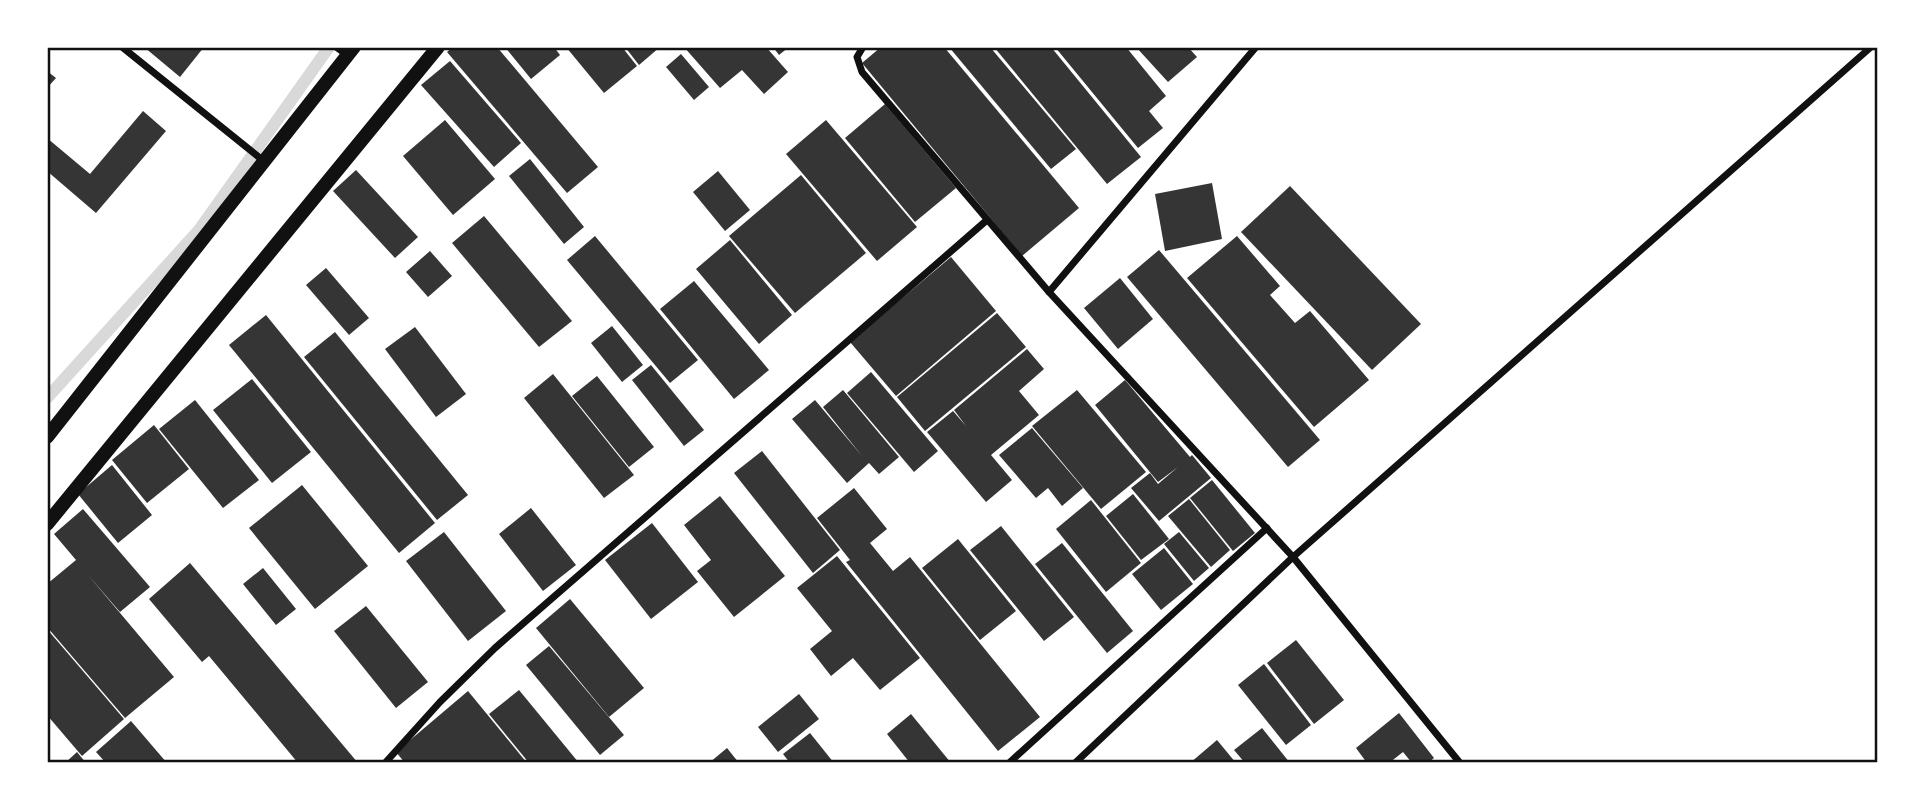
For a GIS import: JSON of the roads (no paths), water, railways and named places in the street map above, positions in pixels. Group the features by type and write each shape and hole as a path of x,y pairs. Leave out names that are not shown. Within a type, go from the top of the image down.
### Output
{"main road":[{"path":"47,524 438,47"},
{"path":"47,437 265,162 345,50"}],"street":[{"path":"122,47 265,162"},
{"path":"863,47 857,57 862,72 1049,292 1283,545 1460,763"},
{"path":"1049,292 1256,47"},
{"path":"1074,763 1293,557 1871,47"},
{"path":"385,763 440,702 495,648 987,220"},
{"path":"1009,763 1269,531"}],"waterway":[{"path":"47,398 199,230 329,47"}]}
